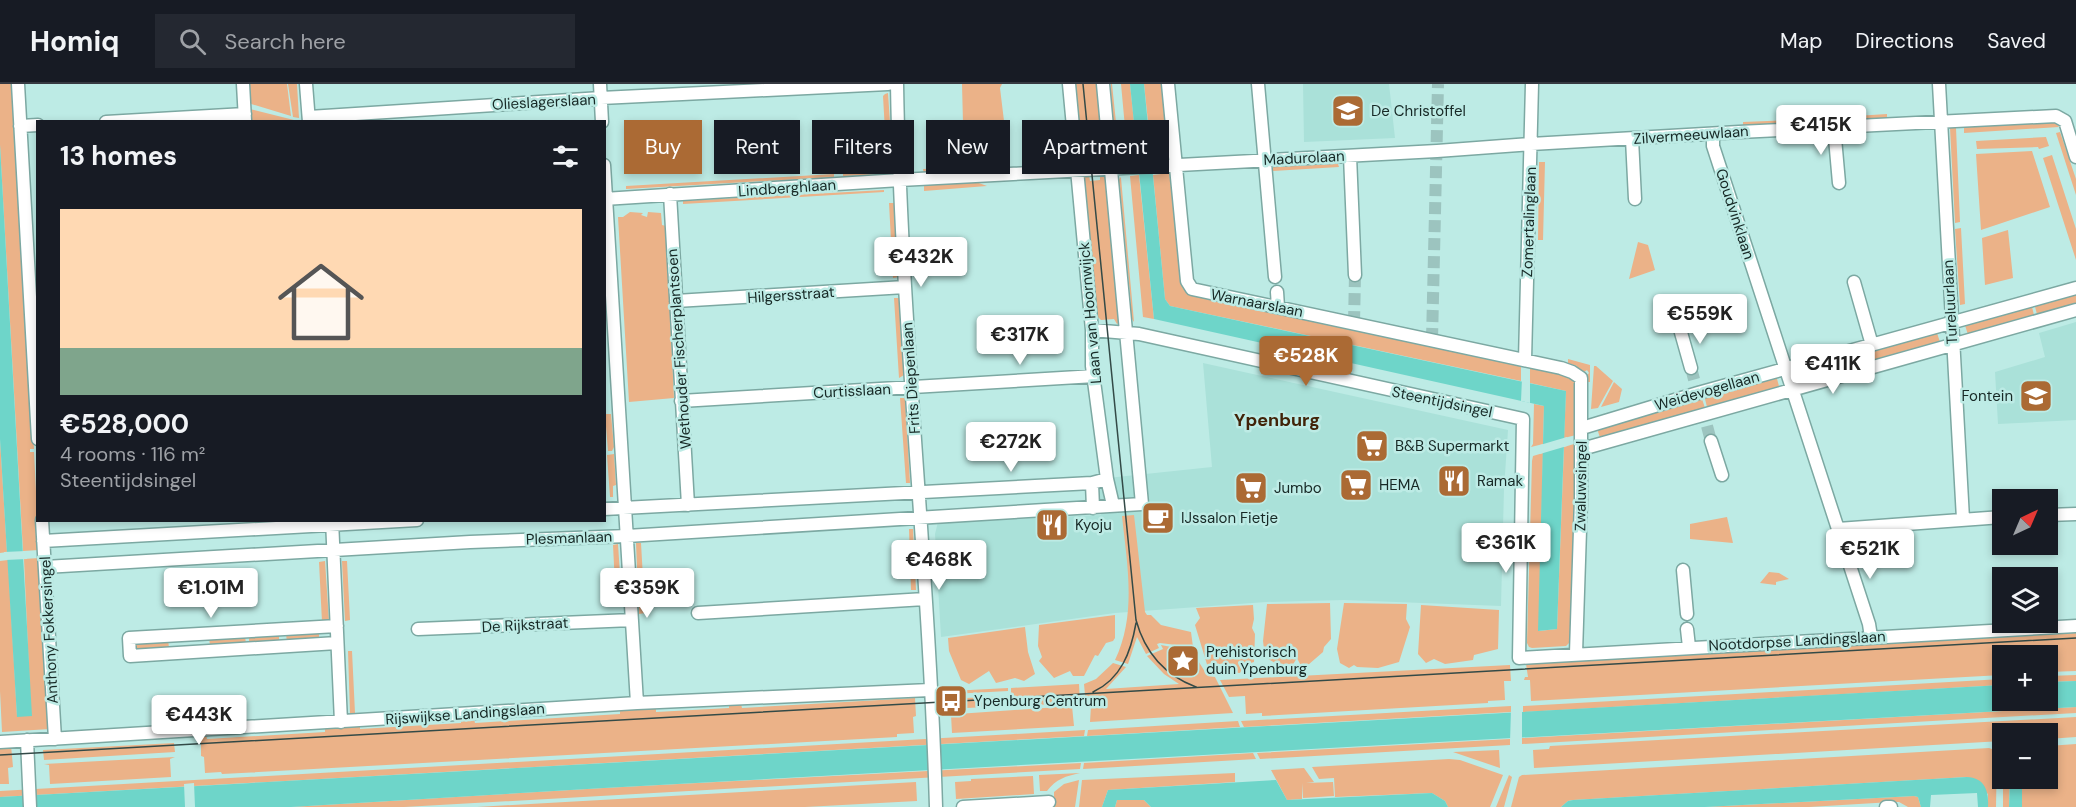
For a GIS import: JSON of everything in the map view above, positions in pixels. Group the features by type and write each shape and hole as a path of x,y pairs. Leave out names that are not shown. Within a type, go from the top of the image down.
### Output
{"street":[{"path":"18,84 20,126 32,227 36,403"},
{"path":"176,120 245,118 243,84"},
{"path":"306,84 309,119"},
{"path":"600,84 602,120"},
{"name":"Olieslagerslaan","path":"309,119 601,98 888,84"},
{"name":"Frits Diepenlaan","path":"897,84 905,287 933,725 936,807"},
{"name":"Laan van Hoornwijck","path":"1069,84 1073,120"},
{"path":"1103,84 1107,120"},
{"name":"Warnaarslaan","path":"1168,84 1171,166 1187,281 1190,287 1199,292 1525,360"},
{"path":"1258,84 1275,277"},
{"name":"Zomertalinglaan","path":"1525,360 1532,84"},
{"name":"Tureluurlaan","path":"1939,84 1963,519"},
{"name":"Zilvermeeuwlaan","path":"1531,144 2056,116 2064,121 2076,157"},
{"path":"20,126 36,125"},
{"path":"1834,127 1839,183"},
{"name":"Goudvinklaan","path":"1713,134 1713,146 1869,624 1871,637"},
{"path":"1632,139 1635,198"},
{"name":"Madurolaan","path":"1171,166 1531,144"},
{"path":"1350,156 1356,275"},
{"name":"Lindberghlaan","path":"606,199 1022,174"},
{"name":"Laan van Hoornwijck","path":"1078,174 1092,330 1092,366 1107,479 1113,505"},
{"path":"1113,174 1127,333"},
{"name":"Wethouder Fischerplantsoen","path":"670,194 688,505"},
{"path":"606,233 608,301 619,404 637,703"},
{"path":"1854,282 1872,345"},
{"name":"Hilgersstraat","path":"676,301 905,287"},
{"name":"Weidevogellaan","path":"1582,428 1696,388 1785,369 2076,288"},
{"path":"1277,292 1278,307"},
{"name":"Weidevogellaan","path":"1582,449 1706,420 1792,391 2076,310"},
{"path":"1680,329 1691,368"},
{"name":"Steentijdsingel","path":"1092,330 1139,334 1523,419 1519,658"},
{"name":"Plesmanlaan","path":"45,567 627,536 1142,504 1127,333"},
{"name":"Zwaluwsingel","path":"1525,360 1572,372 1581,378 1582,449 1576,653"},
{"name":"Curtisslaan","path":"681,401 1095,376"},
{"path":"606,405 619,404"},
{"path":"1712,441 1722,475"},
{"name":"Plesmanlaan","path":"606,509 1092,483 1107,479"},
{"path":"1092,483 1093,507"},
{"path":"2058,515 2076,514"},
{"path":"1838,530 1992,518"},
{"name":"Anthony Fokkersingel","path":"42,522 55,739"},
{"path":"43,541 360,522"},
{"path":"332,523 341,722"},
{"path":"1683,570 1687,614"},
{"path":"698,613 925,599"},
{"name":"De Rijkstraat","path":"418,630 632,620"},
{"path":"337,626 129,638 130,656 337,643"},
{"name":"Nootdorpse Landingslaan","path":"1519,658 2076,626"},
{"path":"1687,629 1689,647"},
{"name":"Rijswijkse Landingslaan","path":"0,742 637,703 930,690"},
{"path":"27,740 30,807"},
{"path":"963,807 1049,802"},
{"path":"1886,807 1891,807"}],"shaded area":[{"path":"0,84 13,84 34,449 30,449 30,452 34,452 39,550 23,551 0,145"},
{"path":"248,84 287,84 291,116 248,103"},
{"path":"288,84 297,84 299,118 293,117"},
{"path":"962,84 1002,84 1000,88 1004,120 963,120"},
{"path":"1072,84 1099,84 1101,120 1075,120"},
{"path":"1111,84 1116,120 1112,120"},
{"path":"1121,84 1130,84 1134,120 1124,120"},
{"path":"1130,84 1144,84 1148,120 1134,120"},
{"path":"1144,84 1164,84 1168,120 1148,120"},
{"name":"De Christoffel","path":"1303,84 1389,84 1395,138 1304,142"},
{"path":"888,93 890,120 884,120 883,96"},
{"path":"250,109 294,120 251,120"},
{"path":"1887,114 1887,119 1841,122 1840,117"},
{"path":"1821,119 1821,123 1743,126 1743,122"},
{"path":"2055,122 2059,127 1964,133 1964,127"},
{"path":"1950,128 1956,128 1960,222 1955,223"},
{"path":"2060,132 2076,179 2076,195 2056,133"},
{"path":"2046,137 2049,146 2039,149 2038,147 1977,149 1976,141"},
{"path":"0,145 32,716 17,717 0,439"},
{"path":"2032,151 2050,207 1981,230 1976,154"},
{"path":"2052,155 2076,229 2076,260 2043,158"},
{"path":"1539,162 1545,162 1543,240 1538,240"},
{"path":"1338,164 1339,167 1273,171 1273,167"},
{"path":"923,169 926,169 926,174 950,174 924,175"},
{"path":"1169,173 1170,180 1174,180 1182,283 1183,288 1191,295 1521,366 1521,381 1170,306 1165,299 1153,175"},
{"path":"834,174 834,177 626,189 626,186"},
{"path":"843,174 883,174 843,176"},
{"path":"1100,174 1107,175 1119,323 1117,324 1114,319 1101,320 1094,313 1083,177 1089,175 1090,181 1100,180"},
{"path":"1139,174 1153,174 1165,299 1170,306 1566,391 1557,629 1538,631 1544,406 1154,319"},
{"path":"1139,175 1154,319 1143,317 1130,176"},
{"path":"1120,177 1134,322 1127,305 1131,304 1120,189 1116,188"},
{"path":"976,182 987,186 924,191 924,184"},
{"path":"884,190 884,192 683,204 683,201"},
{"path":"889,203 894,203 899,277 893,278"},
{"path":"630,212 643,213 641,215 647,217 648,212 661,213 662,225 666,226 674,398 629,402 618,217 623,217"},
{"path":"1961,228 1965,304 1960,305 1955,229"},
{"path":"2008,230 2013,278 1985,285 1982,238"},
{"path":"1638,242 1648,245 1655,270 1629,279"},
{"path":"2076,291 2076,307 2038,318 2034,303"},
{"path":"894,298 900,298 904,375 899,378"},
{"path":"2031,303 2035,319 1969,338 1964,322"},
{"name":"Fontein","path":"2076,322 2076,420 1998,424 1995,372 2045,357 2039,333"},
{"path":"1936,330 1941,345 1804,384 1800,368"},
{"path":"1568,359 1590,365 1590,382 1588,382 1587,370 1584,372 1568,363"},
{"path":"1203,363 1508,430 1501,606 1344,600 1266,602 1115,613 941,637 935,534 938,522 1101,515 1098,479 1212,467"},
{"path":"1594,366 1613,381 1598,408 1591,409"},
{"path":"1530,367 1571,377 1576,381 1576,435 1564,438 1566,391 1530,383"},
{"path":"1776,375 1780,390 1708,411 1704,395"},
{"path":"1614,382 1622,389 1619,402 1601,407"},
{"path":"1701,396 1706,411 1601,441 1596,425"},
{"path":"900,398 905,398 910,483 906,483"},
{"path":"1534,404 1544,406 1543,444 1531,447 1533,444"},
{"path":"606,414 611,414 614,447 612,451 608,451"},
{"path":"0,439 7,552 0,553"},
{"path":"1576,445 1571,641 1566,646 1532,648 1527,643 1533,456 1543,453 1539,631 1557,629 1564,447"},
{"path":"614,454 616,485 613,486 613,497 610,497 607,455"},
{"path":"1134,515 1145,612 1161,625 1191,632 1193,647 1160,643 1157,644 1159,648 1146,654 1137,637 1128,664 1115,660 1126,625 1129,589 1122,516"},
{"path":"1727,517 1733,543 1690,539 1690,524"},
{"path":"909,529 913,529 916,590 911,590"},
{"path":"636,543 641,543 645,613 639,614"},
{"path":"618,544 622,605 616,605 613,545"},
{"path":"39,558 50,729 2,732 0,561 8,560 17,716 31,716 24,559"},
{"path":"325,561 329,621 322,622 319,562"},
{"path":"342,561 347,561 350,620 345,621"},
{"path":"1769,572 1779,573 1789,579 1776,582 1776,585 1760,583"},
{"path":"1330,603 1331,639 1323,652 1308,665 1301,666 1297,658 1292,666 1280,666 1265,657 1263,641 1267,604"},
{"path":"1344,603 1407,604 1406,619 1410,627 1399,662 1378,668 1354,665 1349,668 1340,663 1337,649"},
{"path":"1253,605 1254,662 1244,665 1240,673 1209,671 1195,625 1200,618 1196,608"},
{"path":"1421,605 1499,610 1498,649 1474,655 1473,660 1445,664 1434,659 1426,663 1418,654"},
{"path":"1115,615 1115,638 1106,643 1098,656 1095,655 1084,676 1073,676 1070,671 1054,678 1039,661 1042,657 1038,646 1039,625"},
{"path":"1025,627 1028,652 1035,674 1024,681 1015,678 996,683 989,671 969,684 961,680 949,651 948,638"},
{"path":"319,632 319,640 287,642 286,634"},
{"path":"279,633 279,642 249,644 249,636"},
{"path":"2002,633 2006,633 2007,637 2076,633 2076,671 2058,672 2058,645 1992,645 1992,676 1531,701 1530,680 1524,680 1528,677 1526,664 1860,645 1860,641 1885,640 1885,643 2002,637"},
{"path":"245,636 246,644 210,646 209,637"},
{"path":"168,639 169,648 135,651 134,642"},
{"path":"1161,645 1192,651 1207,675 1215,677 1233,713 1090,722 1091,706 1086,706 1084,684 1096,679 1113,663 1126,667 1106,689 1179,684 1164,674 1147,656 1163,649"},
{"path":"348,651 352,651 355,713 350,714"},
{"path":"1510,665 1511,681 1504,681 1505,700 1488,701 1488,703 1262,716 1262,713 1246,714 1245,696 1229,697 1220,680"},
{"path":"2076,675 2076,681 2058,682 2058,676"},
{"path":"1992,680 1992,686 1523,712 1523,706"},
{"path":"2076,681 2076,707 2058,708 2058,682"},
{"path":"1079,684 1080,703 943,709 942,699 1011,696 1011,688"},
{"path":"1992,686 1992,711 2003,711 291,807 0,807 0,797"},
{"path":"1008,688 1008,691 952,694 951,691"},
{"path":"915,698 914,733 897,734 897,737 222,774 221,772 205,773 204,757 201,756 201,734 206,734 207,739 325,732 325,727 360,725 360,729 461,723 461,720 474,719 475,723 620,714 620,711 656,708 656,712 729,708 729,705 741,704 742,708"},
{"path":"1072,706 1074,726 952,733 951,715 943,715"},
{"path":"1511,706 1511,712 1244,727 1241,721"},
{"path":"2076,707 2076,713 1522,744 1522,738 2005,711 2058,711 2058,708"},
{"path":"2076,717 2076,737 2058,738 2058,723 1992,723 1992,742 1534,768 1533,750 1549,749 1550,746"},
{"path":"1238,721 1240,727 1087,736 1088,730"},
{"path":"1085,730 1084,736 0,797 0,791"},
{"path":"1510,739 1510,745 1260,759 1257,753"},
{"path":"174,743 175,752 44,760 43,750"},
{"path":"2076,744 2076,807 2022,807 2022,789 2058,789 2058,745"},
{"path":"0,745 11,745 13,767 8,768 9,784 0,784"},
{"path":"1989,748 1992,749 1992,789 1996,789 1996,807 1988,807 1988,794 1967,777 1573,800 1561,807 1511,807 1519,777 1522,775"},
{"path":"1499,750 1500,768 1453,752"},
{"path":"1253,753 1256,759 1083,769 1084,763"},
{"path":"175,757 170,759 171,777 50,784 49,765 44,764"},
{"path":"1460,760 1503,775 1490,807 1448,807 1445,801 1432,793 1335,797 1334,778 1319,779 1312,767"},
{"path":"1081,763 1080,769 404,807 291,807 604,788"},
{"path":"1304,768 1314,782 1306,783 1333,782 1334,796 1303,798 1302,783 1302,799 1287,800 1271,770"},
{"path":"1080,773 1062,779 1047,791 1040,791 1039,775"},
{"path":"1235,773 1235,782 1108,790 1102,807 1079,807 1082,780"},
{"path":"1509,775 1512,777 1504,807 1496,807"},
{"path":"1033,776 1034,794 956,799 955,782"},
{"path":"1967,777 1978,780 1985,786 1988,807 1978,807 1977,793 1931,795 1930,807 1921,807 1918,797 1914,796 1705,807 1561,807 1573,800"},
{"path":"1079,780 1075,807 1054,807 1054,792 1064,784"},
{"path":"1276,780 1287,800 1432,793 1445,801 1448,807 1151,807 1144,800 1117,800 1115,807 1102,807 1108,790"},
{"path":"916,782 917,801 805,807 477,807"},
{"path":"2003,789 2010,789 2009,807 2003,807"},
{"path":"2010,789 2022,789 2022,807 2009,807"},
{"path":"1918,797 1921,807 1908,807 1899,802 1892,802 1809,807 1705,807"},
{"path":"1117,800 1144,800 1151,807 1115,807"}],"pier":[{"path":"1522,378 1530,380 1530,403 1521,401"},
{"path":"1567,437 1567,446 1540,454 1540,445"},
{"path":"26,551 27,559 5,560 4,552"},
{"path":"1511,709 1522,709 1522,741 1510,742"},
{"path":"194,783 195,807 185,807 184,784"}],"tunnel":[{"path":"1432,340 1438,84"},
{"path":"1354,323 1355,275"},
{"path":"1691,368 1695,383"},
{"path":"1707,426 1711,441"}],"tram line":[{"path":"1083,84 1136,620 1145,643 1157,661 1174,676 1196,687"},
{"path":"1093,692 1111,680 1123,664 1136,623"},
{"path":"0,755 2076,638"}],"place":[{"name":"De Christoffel","path":"1348,111"},
{"name":"Fontein","path":"2036,396"},
{"name":"B&B Supermarkt","path":"1372,446"},
{"name":"Ramak","path":"1454,481"},
{"name":"HEMA","path":"1356,485"},
{"name":"Jumbo","path":"1251,488"},
{"name":"IJssalon Fietje","path":"1158,518"},
{"name":"Kyoju","path":"1052,525"},
{"name":"Prehistorisch duin Ypenburg","path":"1183,661"},
{"name":"Ypenburg Centrum","path":"951,701"}],"district":[{"name":"Ypenburg","path":"1277,420"}]}
